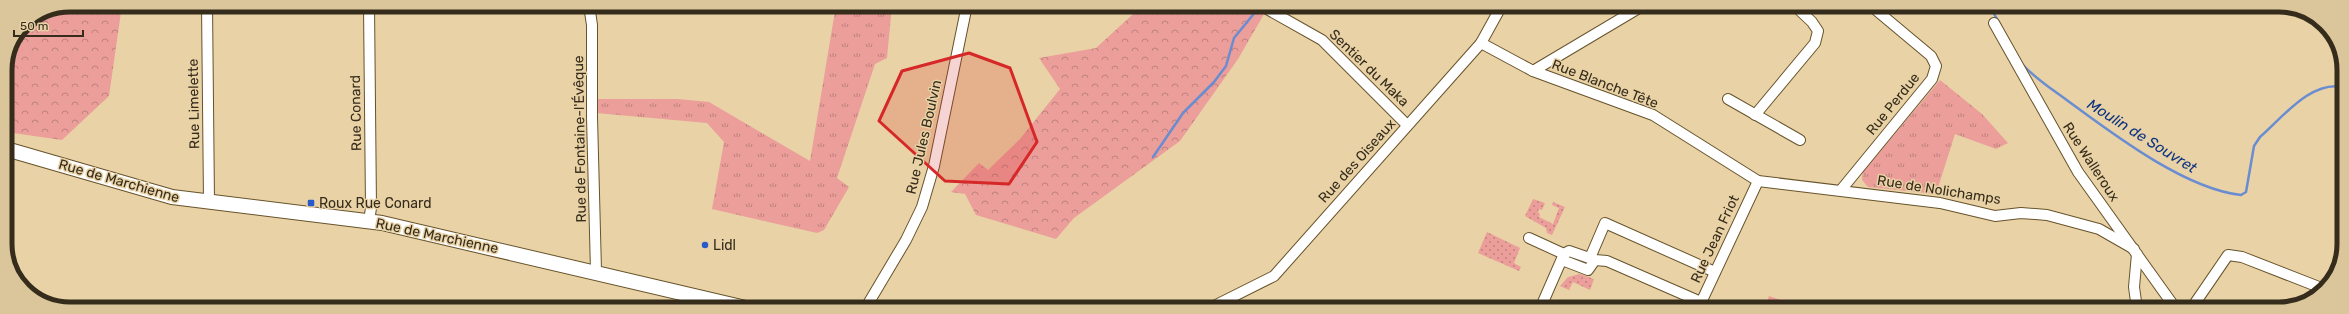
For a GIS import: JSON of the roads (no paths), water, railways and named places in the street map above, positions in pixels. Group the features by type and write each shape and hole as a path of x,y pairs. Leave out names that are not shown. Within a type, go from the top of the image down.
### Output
{"main road":[{"name":"Rue de Marchienne","path":"12,151 166,196 369,221 596,271 700,302"}],"street":[{"name":"Rue Limelette","path":"207,12 209,202"},
{"name":"Rue Conard","path":"369,12 371,208 369,221"},
{"name":"Rue de Fontaine-l'Évêque","path":"590,12 592,25 592,117 596,271"},
{"name":"Rue Jules Boulvin","path":"869,302 906,240 922,207 934,166 966,12"},
{"name":"Sentier du Maka","path":"1272,12 1322,40 1407,126"},
{"name":"Rue des Oiseaux","path":"1222,302 1274,276 1481,43 1498,12"},
{"path":"1533,71 1632,12"},
{"path":"1755,115 1815,43 1818,31 1812,22 1801,12"},
{"name":"Rue Perdue","path":"1841,190 1932,79 1936,66 1931,56 1878,12"},
{"name":"Rue Walleroux","path":"1994,23 2078,172 2171,302"},
{"name":"Rue Blanche Tête","path":"1481,43 1533,71 1652,115 1758,181"},
{"path":"1728,99 1800,140"},
{"name":"Rue de Nolichamps","path":"1758,181 1940,203 1995,216 2021,213 2047,215 2099,229 2135,251"},
{"name":"Rue Jean Friot","path":"1701,302 1714,272 1758,181"},
{"path":"1529,238 1565,255 1588,270 1605,223 1714,272"},
{"path":"2135,251 2134,287 2136,302"},
{"path":"1543,302 1565,255"},
{"path":"2196,302 2228,255 2242,257 2318,287"},
{"path":"1592,259 1607,261 1694,302"}],"waterway":[{"name":"Moulin de Souvret","path":"1153,157 1183,113 1214,82 1226,66 1234,38 1255,12"},
{"name":"Moulin de Souvret","path":"1993,12 2001,26"},
{"name":"Moulin de Souvret","path":"2023,65 2050,88 2106,129 2150,158 2174,171 2219,191 2241,195 2246,192 2254,146 2260,137 2287,111 2308,95 2320,89 2331,86 2337,86"}],"place":[{"name":"Roux Rue Conard","path":"311,203"},
{"name":"Lidl","path":"705,245"}]}
